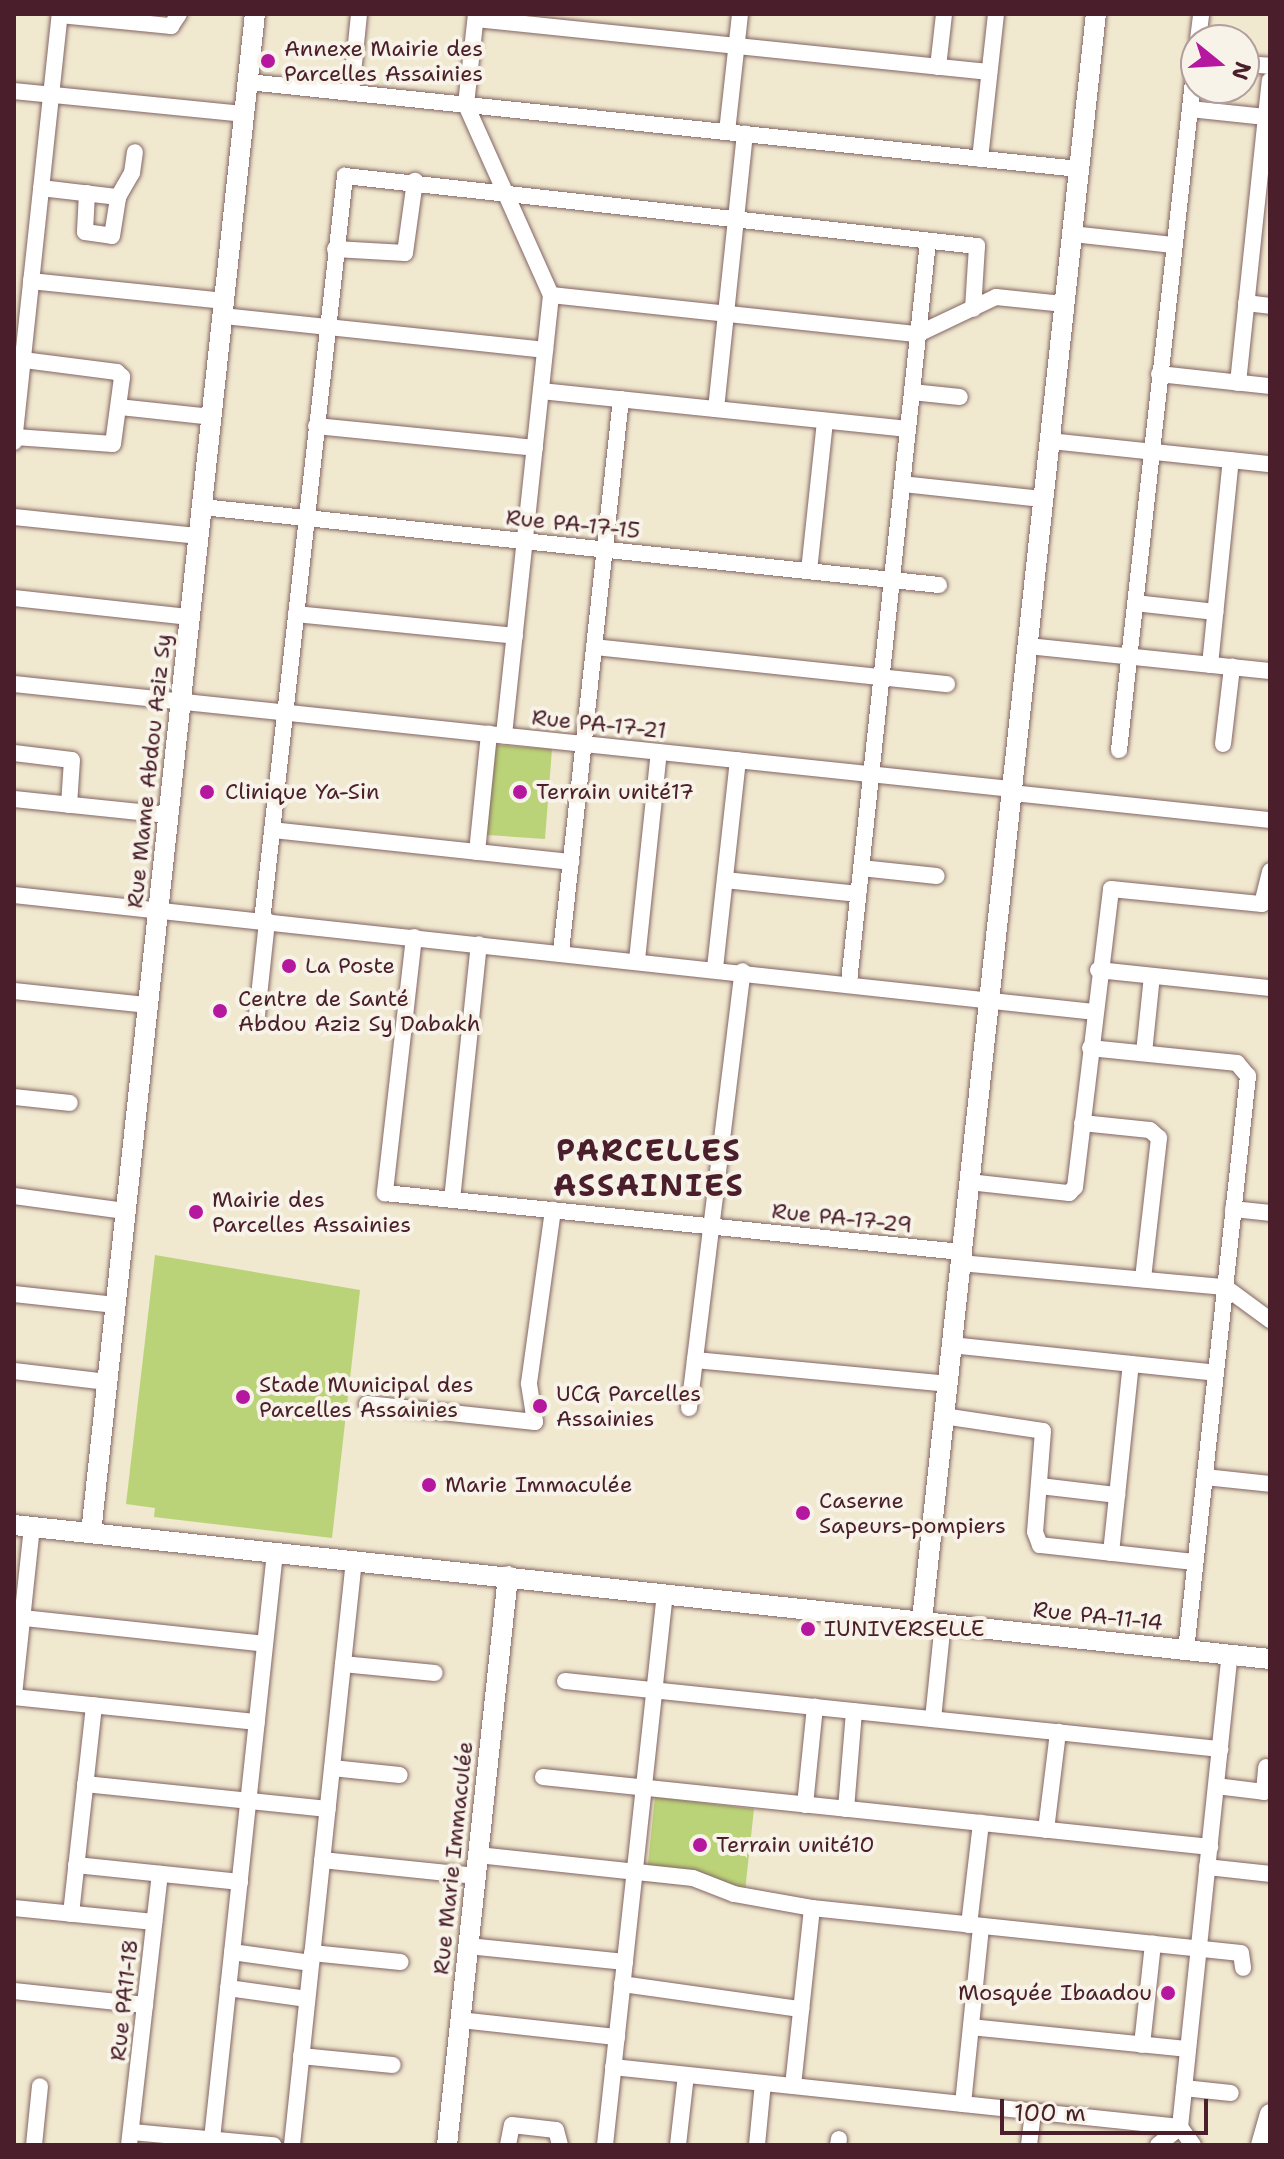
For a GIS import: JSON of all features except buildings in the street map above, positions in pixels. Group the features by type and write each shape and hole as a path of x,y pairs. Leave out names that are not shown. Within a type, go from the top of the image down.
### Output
{"street":[{"path":"23,360 117,372 122,377 115,440 109,445 14,440 23,360 21,305 31,281 60,14 171,26 178,22 179,14"},
{"name":"Rue Mame Abdou Aziz Sy","path":"91,1533 255,14"},
{"path":"351,93 359,14"},
{"path":"727,132 740,14"},
{"path":"938,67 944,14"},
{"path":"980,159 996,14"},
{"path":"922,1620 1096,14"},
{"path":"477,852 515,636 551,295 466,105 476,16 534,19 737,46 989,72"},
{"path":"1238,383 1246,303 1262,227 1270,81"},
{"path":"248,82 1079,169"},
{"path":"14,91 245,114"},
{"path":"1119,750 1191,104"},
{"path":"1190,109 1266,117"},
{"path":"716,409 745,134"},
{"path":"87,193 85,232 112,236 118,197 132,173 135,152"},
{"path":"257,1015 272,830 345,176 415,181 977,246 973,309"},
{"path":"335,249 405,253 415,181"},
{"path":"41,188 118,197"},
{"path":"1072,234 1174,245"},
{"path":"849,982 928,241"},
{"path":"31,281 327,327 545,350"},
{"path":"551,295 918,334 1006,296 1064,304"},
{"path":"1246,303 1270,306"},
{"path":"1159,374 1270,386"},
{"path":"541,391 908,429"},
{"path":"912,392 960,397"},
{"path":"561,952 621,399"},
{"path":"119,407 212,417"},
{"path":"809,571 825,421"},
{"path":"316,426 535,448"},
{"path":"1050,441 1270,464"},
{"path":"1210,665 1231,460"},
{"path":"902,484 1043,499"},
{"name":"Rue PA-17-15","path":"202,507 939,585"},
{"path":"14,517 199,536"},
{"path":"14,598 190,617"},
{"path":"1135,603 1215,612"},
{"path":"296,614 515,636"},
{"path":"1028,646 1270,671"},
{"path":"594,647 947,684"},
{"path":"1223,744 1232,667"},
{"name":"Rue PA-17-21","path":"14,684 871,774 1270,820"},
{"path":"637,960 659,752"},
{"path":"14,753 72,760 69,805"},
{"path":"715,968 738,760"},
{"path":"14,799 168,815"},
{"path":"272,830 571,862"},
{"path":"861,868 937,876"},
{"path":"969,1182 1069,1193 1075,1187 1098,970 1111,889 1262,904 1270,871"},
{"path":"725,880 858,894"},
{"path":"14,895 990,997 1094,1012"},
{"name":"Rue PA-17-29","path":"414,937 385,1193 712,1226 960,1258 1225,1287"},
{"path":"452,1200 479,944"},
{"path":"1098,970 1270,988"},
{"path":"689,1408 743,971"},
{"path":"1144,1053 1152,976"},
{"path":"14,991 148,1005"},
{"path":"1090,1048 1237,1063 1248,1076 1186,1650"},
{"path":"14,1097 70,1103"},
{"path":"1082,1123 1150,1130 1159,1138 1143,1279"},
{"path":"14,1196 125,1211"},
{"path":"1233,1209 1270,1213"},
{"path":"367,1404 535,1422 529,1383 553,1210"},
{"path":"1225,1287 1270,1320"},
{"path":"14,1294 115,1305"},
{"path":"951,1345 1216,1373"},
{"path":"695,1360 947,1384"},
{"path":"1111,1553 1131,1364"},
{"path":"14,1371 107,1382"},
{"path":"943,1416 1043,1431 1035,1532 1040,1545 1195,1562"},
{"path":"1205,1477 1270,1484"},
{"path":"1040,1486 1117,1495"},
{"path":"23,1526 14,1696 257,1722"},
{"name":"Rue PA-11-14","path":"23,1526 1270,1659"},
{"path":"214,2142 275,1552"},
{"path":"292,2145 354,1560"},
{"name":"Rue Marie Immaculée","path":"447,2145 508,1576"},
{"path":"605,2145 665,1593"},
{"path":"18,1618 265,1644"},
{"path":"933,1719 943,1623"},
{"path":"1193,2145 1180,2127 1230,1655"},
{"path":"343,1664 435,1673"},
{"path":"565,1681 1220,1749"},
{"path":"71,1914 94,1705"},
{"path":"805,1805 815,1707"},
{"path":"846,1809 854,1711"},
{"path":"1046,1830 1058,1732"},
{"path":"1216,1786 1264,1792 1266,1767"},
{"path":"332,1768 400,1775"},
{"path":"543,1777 1210,1847"},
{"path":"85,1784 328,1809"},
{"path":"963,2104 971,2027 981,1823"},
{"path":"478,1855 693,1878 746,1897 812,1908 1241,1953 1243,1968"},
{"path":"322,1860 476,1876"},
{"path":"76,1865 240,1882"},
{"path":"1207,1867 1270,1874"},
{"name":"Rue PA11-18","path":"131,2138 160,1874"},
{"path":"14,1908 154,1922"},
{"path":"793,2086 812,1908"},
{"path":"1142,2045 1153,1944"},
{"path":"468,1946 625,1962"},
{"path":"232,1952 401,1962"},
{"path":"622,1984 801,2009"},
{"path":"228,1988 307,1999"},
{"path":"14,1991 145,2005"},
{"path":"460,2020 617,2037"},
{"path":"971,2027 1188,2049"},
{"path":"301,2056 393,2065"},
{"path":"613,2067 1180,2127"},
{"path":"678,2145 686,2075"},
{"path":"757,2145 763,2083"},
{"path":"34,2145 40,2086"},
{"path":"1184,2088 1231,2093"},
{"path":"1029,2145 1033,2111"},
{"path":"1261,2145 1270,2114"},
{"path":"508,2145 512,2125 556,2130 560,2145"},
{"path":"1158,2145 1180,2127"},
{"path":"131,2138 273,2145"}],"green space":[{"name":"Terrain unité17","path":"494,745 552,749 545,839 487,835"},
{"name":"Stade Municipal des Parcelles Assainies","path":"155,1255 360,1290 332,1538 154,1517 155,1508 126,1504"},
{"name":"Terrain unité10","path":"655,1797 754,1809 745,1891 646,1882"}],"place":[{"name":"Annexe Mairie des Parcelles Assainies","path":"268,61"},
{"name":"Clinique Ya-Sin","path":"207,792"},
{"name":"Terrain unité17","path":"520,792"},
{"name":"La Poste","path":"289,966"},
{"name":"Centre de Santé Abdou Aziz Sy Dabakh","path":"220,1011"},
{"name":"Mairie des Parcelles Assainies","path":"196,1212"},
{"name":"Stade Municipal des Parcelles Assainies","path":"243,1397"},
{"name":"UCG Parcelles Assainies","path":"540,1406"},
{"name":"Marie Immaculée","path":"429,1485"},
{"name":"Caserne Sapeurs-pompiers","path":"803,1513"},
{"name":"IUNIVERSELLE","path":"808,1629"},
{"name":"Terrain unité10","path":"700,1845"},
{"name":"Mosquée Ibaadou","path":"1168,1993"}],"district":[{"name":"PARCELLES ASSAINIES","path":"649,1168"}]}
